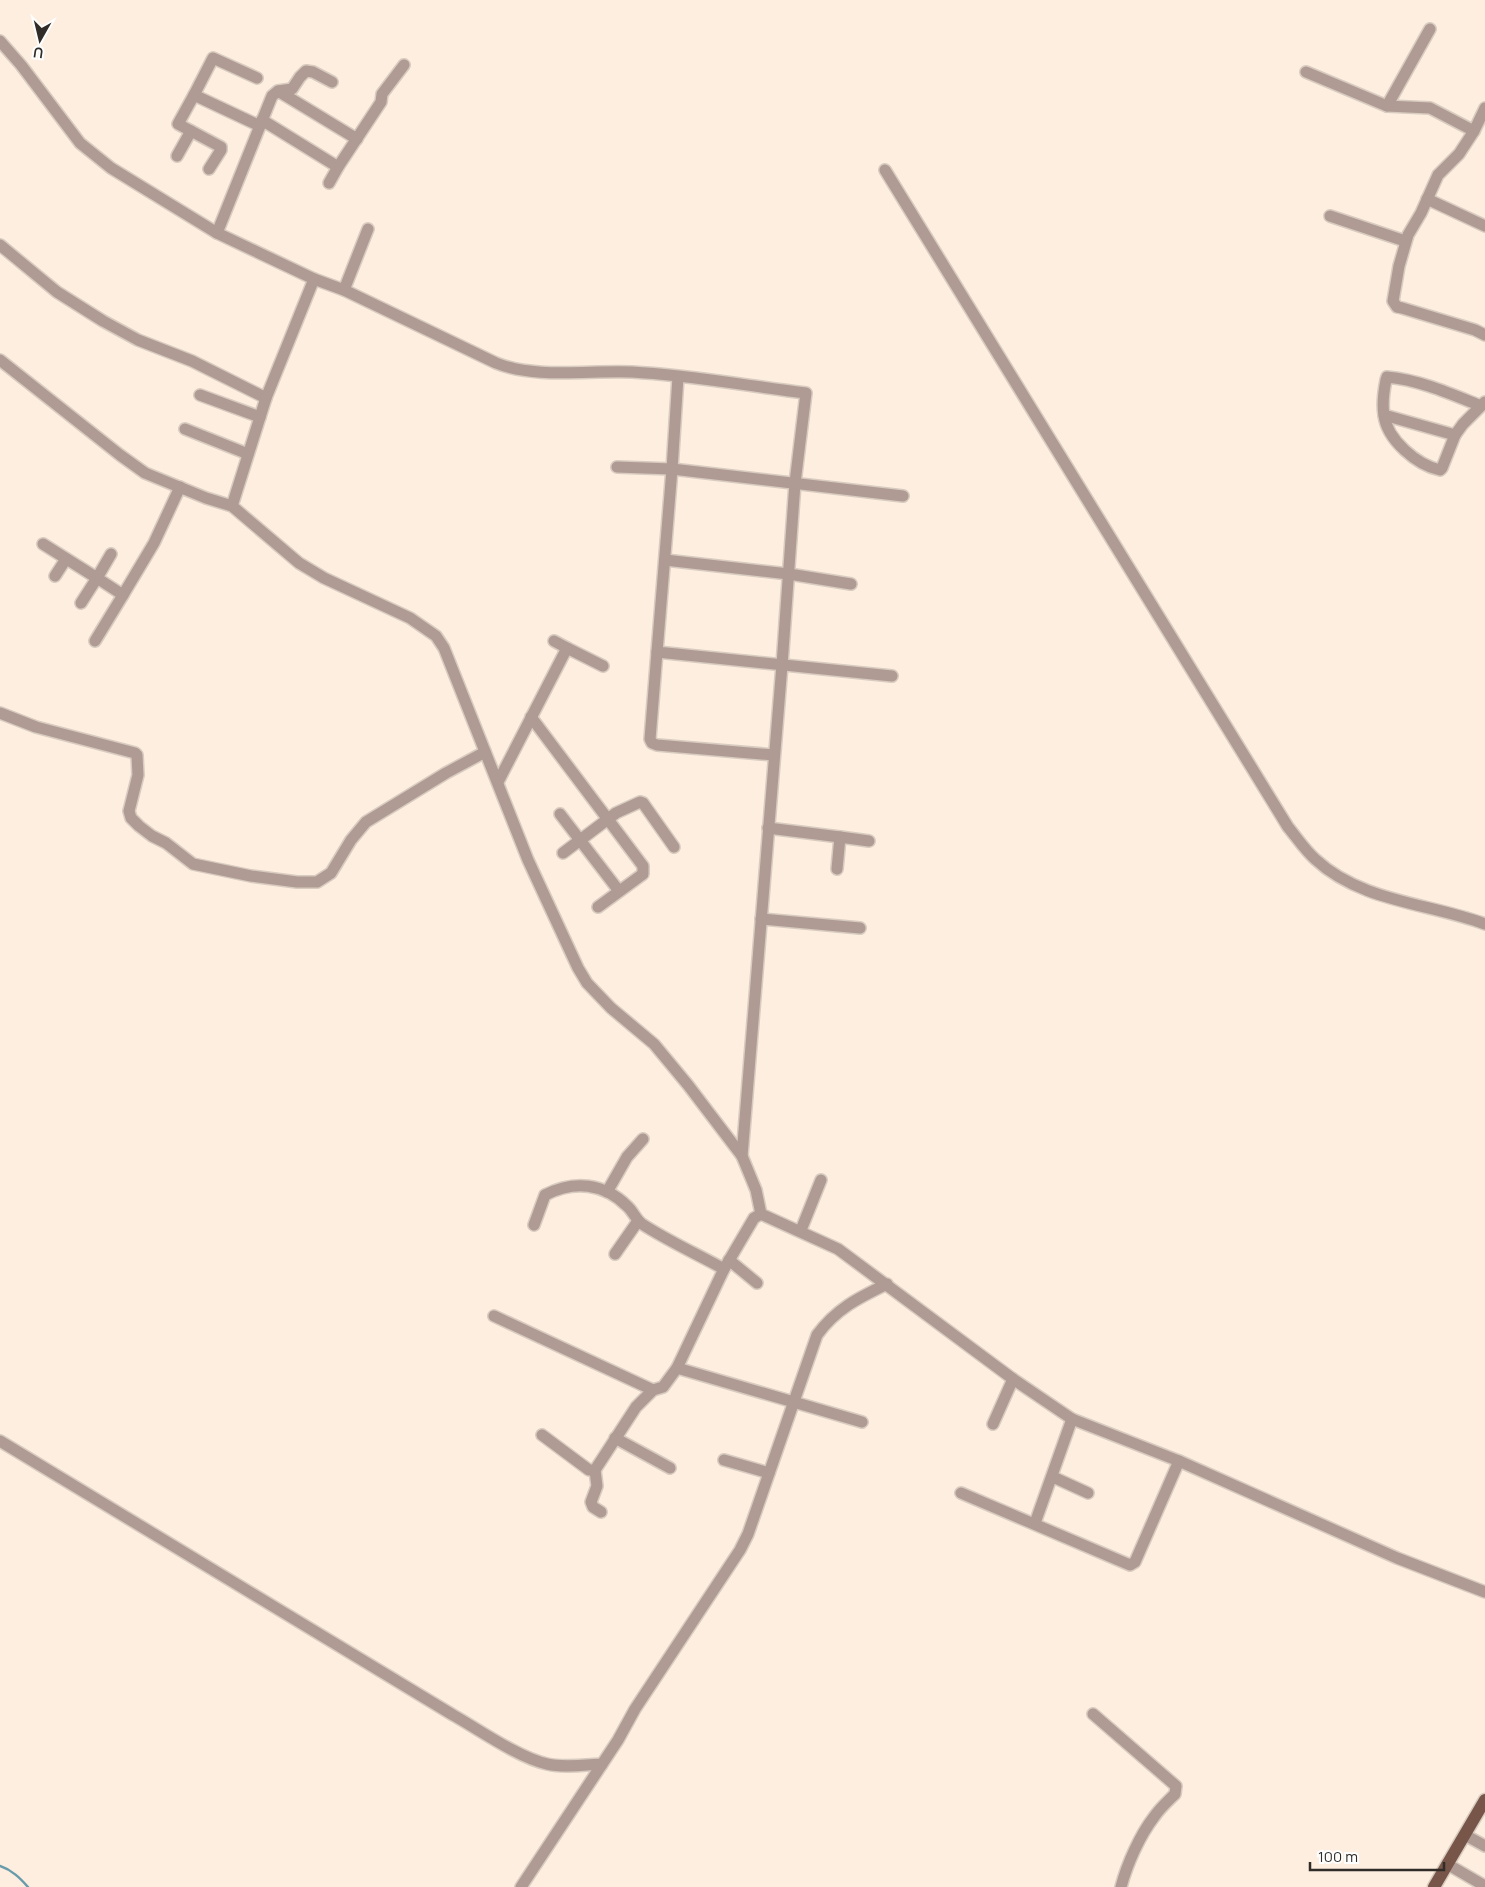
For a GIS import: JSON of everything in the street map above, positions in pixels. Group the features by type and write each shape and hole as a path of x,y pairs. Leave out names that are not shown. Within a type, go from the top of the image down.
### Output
{"main road":[{"path":"1434,1887 1485,1800"}],"street":[{"path":"1388,106 1430,29"},
{"path":"0,41 21,65 80,143 111,168 217,233 314,279 344,290 506,367 545,371 633,372 806,393 795,483 742,1156"},
{"path":"209,169 221,147 178,124 213,58 257,78"},
{"path":"329,183 381,102 382,94 404,65"},
{"path":"217,233 272,96 278,91 292,89 306,72 313,72 332,82"},
{"path":"1306,72 1388,106 1430,108 1474,130"},
{"path":"278,91 356,139"},
{"path":"194,95 261,123 338,167"},
{"path":"1485,108 1459,154 1438,175 1405,241 1393,301 1397,306 1475,330 1485,335"},
{"path":"177,156 191,131"},
{"path":"885,170 1288,827 1315,859 1353,884 1384,896 1485,924"},
{"path":"1427,199 1485,226"},
{"path":"1330,216 1405,241"},
{"path":"344,290 368,229"},
{"path":"0,245 57,292 103,322 138,340 192,361 266,398"},
{"path":"232,506 266,398 314,279"},
{"path":"0,360 145,473 206,498 232,506 299,563 324,578 410,618 436,636 444,648 547,905 578,968 587,983 611,1008 654,1044 742,1156 756,1190 761,1214"},
{"path":"678,377 650,740 657,745 774,755"},
{"path":"1387,377 1398,378 1483,404 1462,424 1455,435 1440,470 1413,458 1405,451 1389,430 1384,415 1384,387 1387,377"},
{"path":"200,395 260,417"},
{"path":"1384,415 1455,435"},
{"path":"185,429 248,454"},
{"path":"617,467 672,470 903,496"},
{"path":"95,641 154,543 180,487"},
{"path":"43,544 123,595"},
{"path":"81,602 112,554"},
{"path":"55,576 66,559"},
{"path":"665,560 789,574 851,584"},
{"path":"554,641 603,666"},
{"path":"498,782 567,648"},
{"path":"657,652 892,676"},
{"path":"0,713 36,727 135,753 137,755 138,775 129,811 131,818 146,831 166,843 193,864 251,876 297,882 317,882 324,878 331,873 351,840 366,822 446,772 485,752"},
{"path":"531,717 643,866 642,874 598,907"},
{"path":"563,852 607,818 640,802 643,803 674,847"},
{"path":"560,814 619,891"},
{"path":"768,828 869,842"},
{"path":"837,869 840,837"},
{"path":"761,919 860,928"},
{"path":"607,1192 627,1157 643,1139"},
{"path":"801,1230 821,1180"},
{"path":"534,1225 544,1198 548,1193 565,1186 585,1185 607,1192 627,1206 638,1221 726,1265 757,1283"},
{"path":"761,1214 801,1230 838,1249 1013,1379 1072,1419 1179,1461 1398,1558 1485,1592"},
{"path":"601,1512 591,1502 597,1486 595,1470 636,1407 653,1390 663,1387 677,1368 726,1265 754,1218 761,1214"},
{"path":"615,1254 638,1221"},
{"path":"521,1887 740,1550 817,1335 824,1325 852,1301 887,1284"},
{"path":"494,1316 653,1390"},
{"path":"677,1368 862,1422"},
{"path":"993,1424 1013,1379"},
{"path":"1035,1523 1072,1419"},
{"path":"542,1435 589,1470 595,1470"},
{"path":"615,1438 670,1468"},
{"path":"0,1441 453,1715 522,1754 548,1764 580,1766 602,1764"},
{"path":"724,1460 769,1473"},
{"path":"962,1493 1035,1523 1126,1565 1133,1564 1179,1461"},
{"path":"1052,1477 1088,1493"},
{"path":"1093,1714 1176,1786 1176,1794 1160,1809 1149,1824 1128,1866 1121,1887"},
{"path":"1464,1835 1485,1846"},
{"path":"1447,1864 1485,1886"}],"waterway":[{"path":"0,1866 15,1875 28,1887"}]}
